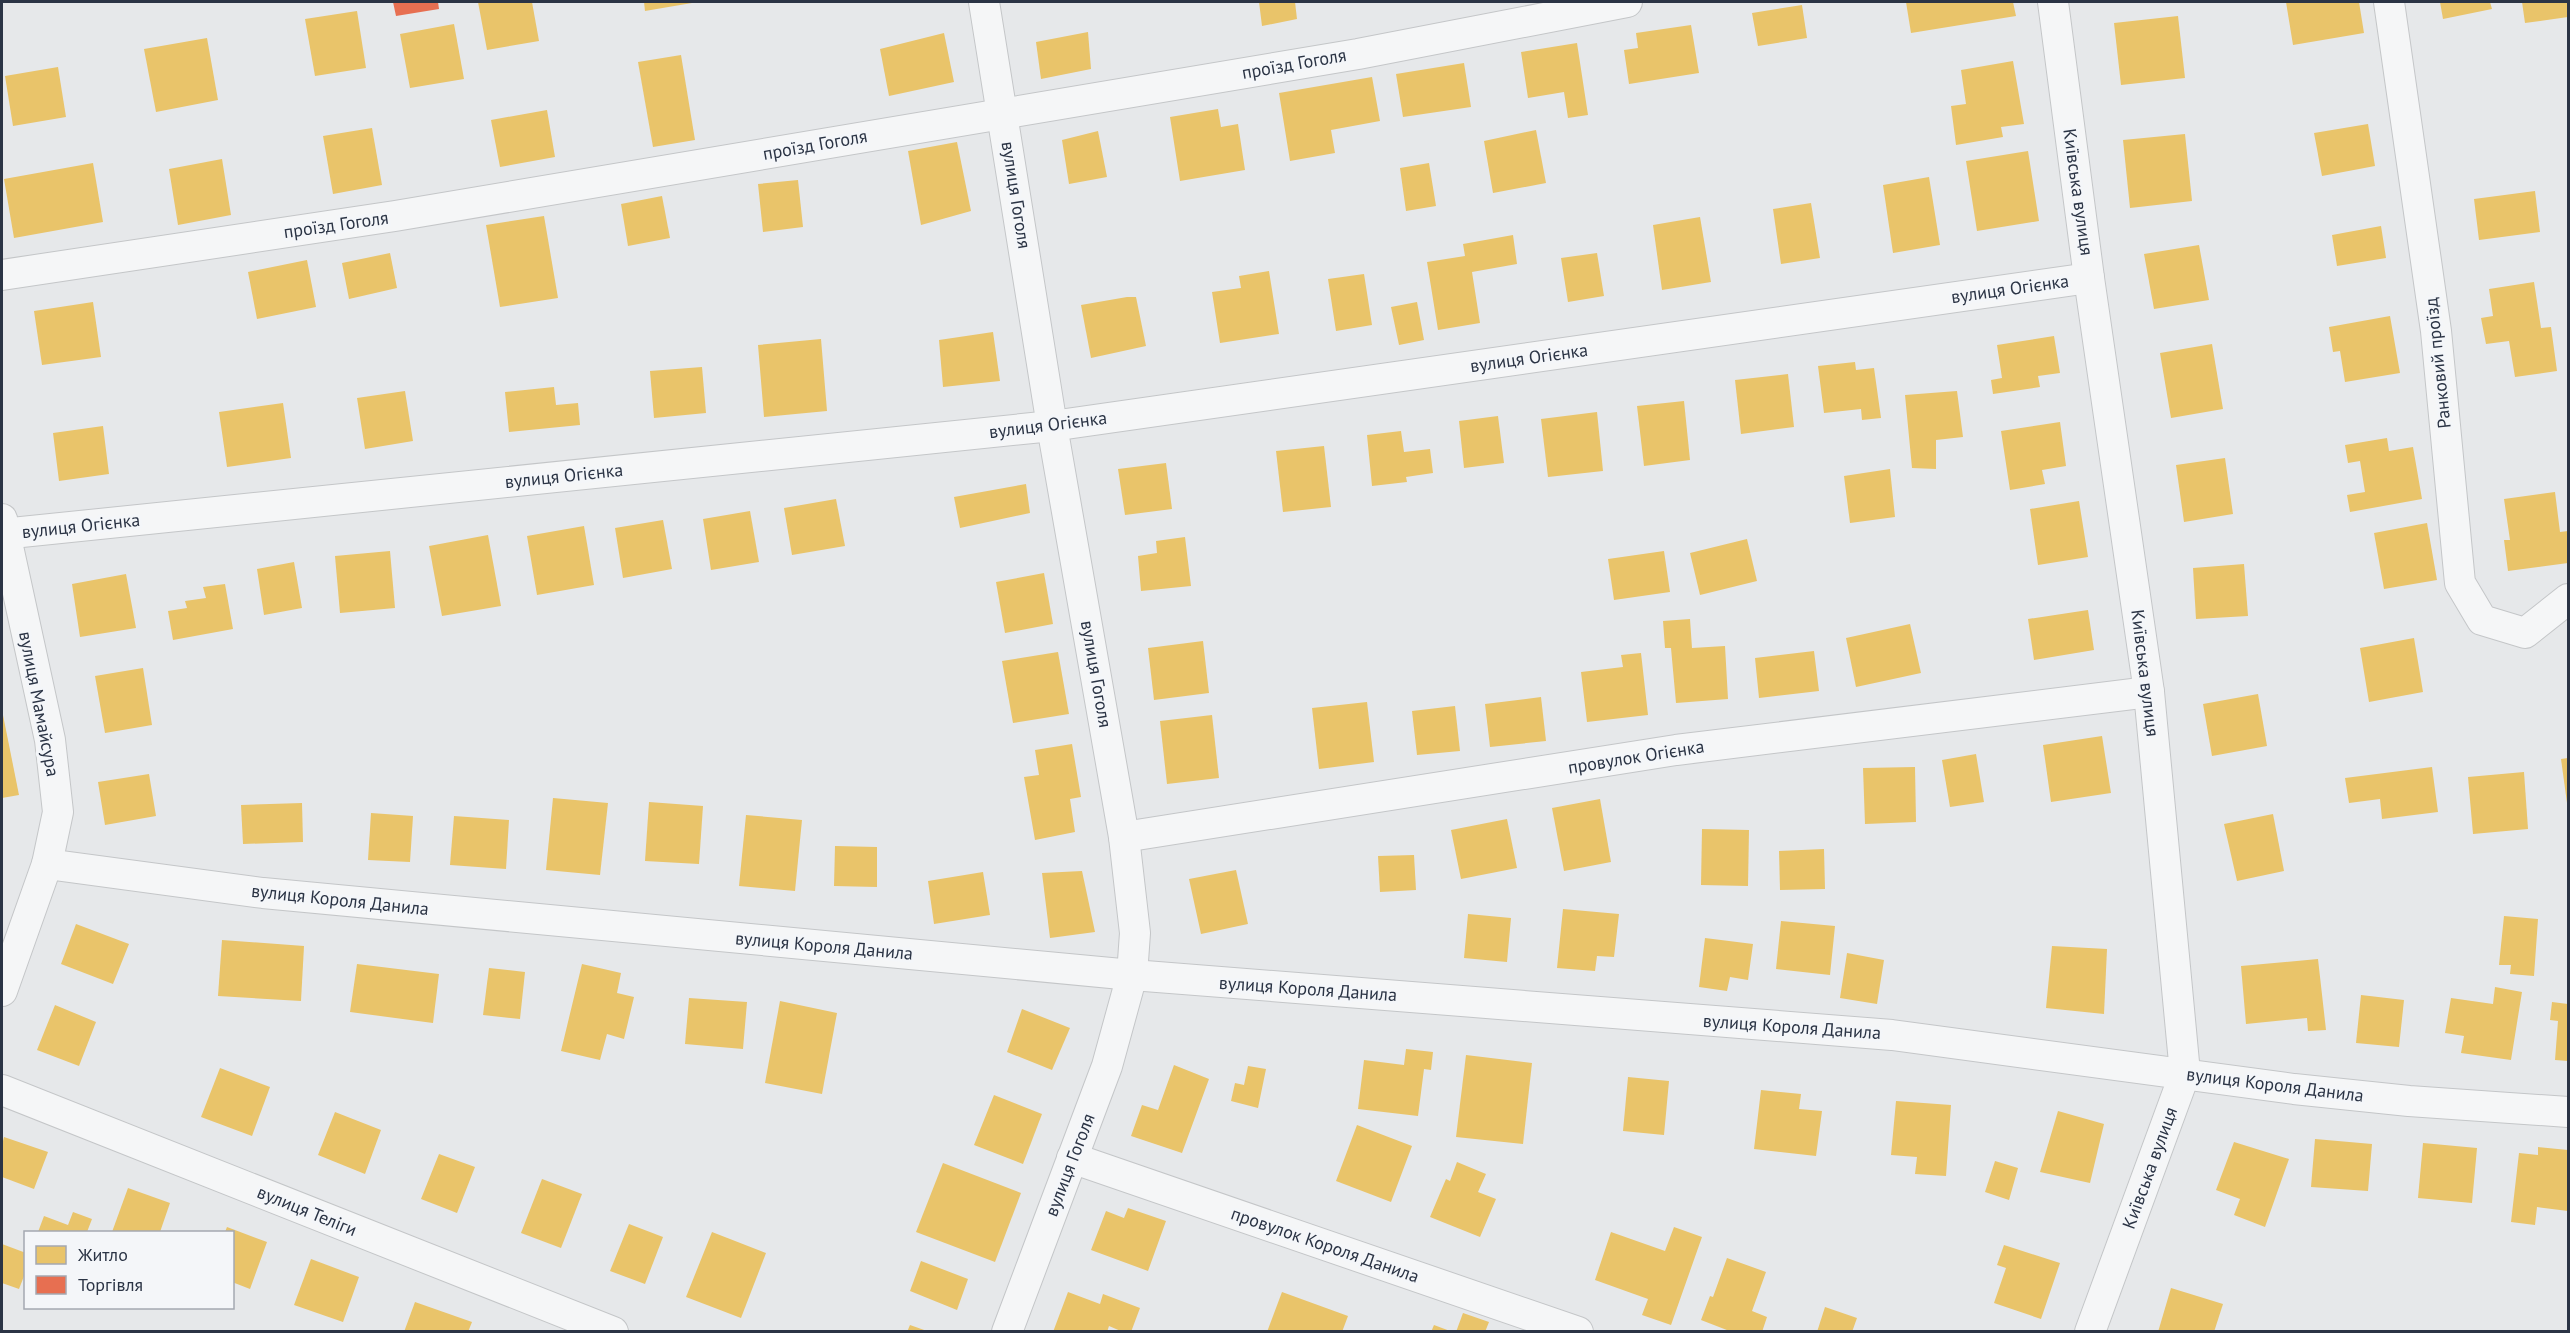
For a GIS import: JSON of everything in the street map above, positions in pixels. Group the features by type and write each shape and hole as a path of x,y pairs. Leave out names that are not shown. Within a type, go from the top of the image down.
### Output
{"street":[{"name":"вулиця Гоголя","path":"984,2 1052,426 1124,837 1136,933 1132,975 1107,1066 1007,1332"},
{"name":"проїзд Гоголя","path":"2,275 395,216 1003,114 1358,54 1627,2"},
{"name":"Київська вулиця","path":"2052,2 2149,692 2185,1073 2090,1332"},
{"name":"Ранковий проїзд","path":"2389,2 2436,331 2460,583 2482,620 2525,633 2568,599"},
{"name":"вулиця Огієнка","path":"2,529 1052,426 2089,278"},
{"name":"вулиця Мамайсура","path":"2,529 50,740 58,812 47,864 2,991"},
{"name":"провулок Огієнка","path":"1124,837 1676,750 2149,692"},
{"name":"вулиця Короля Данила","path":"47,864 263,893 1132,975 1892,1035 2306,1090 2409,1101 2568,1112"},
{"name":"вулиця Теліги","path":"2,1090 613,1332"},
{"name":"провулок Короля Данила","path":"1072,1158 1578,1332"}],"building: Житло":[{"path":"478,2 532,2 539,41 487,50"},
{"path":"644,2 692,2 692,3 645,11"},
{"path":"1259,2 1295,2 1297,19 1262,26"},
{"path":"1906,2 2013,2 2016,16 1911,33"},
{"path":"2286,2 2359,2 2364,33 2293,45"},
{"path":"2440,2 2490,2 2492,9 2443,19"},
{"path":"2522,2 2568,2 2568,17 2525,23"},
{"path":"1802,5 1807,38 1758,46 1752,13"},
{"path":"357,11 366,68 315,76 305,19"},
{"path":"2178,16 2185,78 2121,85 2114,23"},
{"path":"454,24 464,79 410,88 400,34"},
{"path":"1691,25 1699,73 1629,84 1624,50 1638,48 1636,33"},
{"path":"1088,32 1091,69 1041,79 1036,42"},
{"path":"944,33 954,82 889,96 880,49"},
{"path":"207,38 218,100 156,112 144,49"},
{"path":"1577,43 1588,115 1568,118 1564,92 1528,98 1521,52"},
{"path":"681,55 695,140 653,147 638,62"},
{"path":"2013,61 2024,124 2001,127 2003,137 1956,145 1951,106 1966,104 1961,70"},
{"path":"1464,63 1471,107 1403,117 1396,74"},
{"path":"58,67 66,117 13,126 5,76"},
{"path":"1372,77 1380,121 1331,130 1335,153 1290,161 1279,93"},
{"path":"1218,109 1221,127 1238,124 1245,170 1180,181 1170,117"},
{"path":"547,110 555,157 500,167 491,120"},
{"path":"2368,124 2375,166 2322,176 2314,133"},
{"path":"372,128 382,185 333,194 323,136"},
{"path":"1536,130 1546,183 1493,193 1484,141"},
{"path":"1098,131 1107,177 1069,184 1062,140"},
{"path":"2185,134 2192,201 2130,208 2123,140"},
{"path":"957,142 971,211 921,225 908,151"},
{"path":"2028,151 2039,221 1977,231 1966,161"},
{"path":"222,159 231,215 178,225 169,169"},
{"path":"93,163 103,222 14,238 4,179"},
{"path":"1429,163 1436,206 1406,211 1400,168"},
{"path":"1929,177 1940,245 1893,253 1883,185"},
{"path":"798,180 803,227 763,232 758,184"},
{"path":"2535,191 2540,232 2479,240 2474,199"},
{"path":"662,196 670,238 628,246 621,204"},
{"path":"1811,203 1820,258 1781,264 1773,209"},
{"path":"544,216 558,298 500,307 486,225"},
{"path":"1700,217 1711,282 1662,290 1653,225"},
{"path":"2381,226 2386,258 2337,266 2332,235"},
{"path":"1513,235 1517,264 1472,272 1480,323 1438,330 1427,262 1465,256 1463,244"},
{"path":"2199,245 2209,300 2154,309 2144,254"},
{"path":"390,253 397,288 349,299 342,263"},
{"path":"1597,253 1604,296 1568,302 1561,258"},
{"path":"307,260 316,307 257,319 248,272"},
{"path":"1269,271 1279,334 1220,343 1212,292 1241,288 1239,276"},
{"path":"1364,274 1372,325 1336,331 1328,279"},
{"path":"2534,282 2541,328 2551,327 2557,371 2515,377 2509,341 2486,344 2481,318 2493,316 2489,289"},
{"path":"1136,297 1146,346 1091,358 1081,305"},
{"path":"93,302 101,357 42,365 34,311"},
{"path":"1417,302 1424,340 1399,345 1391,307"},
{"path":"2390,316 2400,373 2345,382 2340,351 2333,352 2329,327"},
{"path":"993,332 1000,381 943,387 939,340"},
{"path":"2054,336 2060,373 2038,376 2040,387 1993,394 1991,380 2002,378 1997,345"},
{"path":"821,339 827,411 764,417 758,345"},
{"path":"2212,344 2223,409 2171,418 2160,353"},
{"path":"1855,362 1856,370 1874,368 1881,418 1862,420 1861,409 1824,413 1818,366"},
{"path":"702,367 706,413 654,418 650,371"},
{"path":"1788,374 1794,427 1741,434 1735,380"},
{"path":"554,387 556,405 578,403 580,425 509,432 505,392"},
{"path":"405,391 413,441 365,449 357,398"},
{"path":"1957,391 1963,437 1936,440 1936,469 1912,468 1905,395"},
{"path":"1684,401 1690,460 1644,466 1637,406"},
{"path":"283,403 291,458 227,467 219,412"},
{"path":"1597,412 1603,471 1548,477 1541,419"},
{"path":"1498,416 1504,463 1464,468 1459,421"},
{"path":"2060,422 2066,466 2042,470 2045,484 2010,490 2001,431"},
{"path":"103,426 109,474 59,481 53,433"},
{"path":"1401,431 1404,452 1430,449 1433,473 1406,477 1407,482 1372,486 1367,435"},
{"path":"2387,438 2389,451 2413,447 2422,499 2350,512 2347,495 2365,492 2360,461 2348,463 2345,445"},
{"path":"1324,446 1331,507 1283,512 1276,451"},
{"path":"2225,458 2233,514 2184,522 2176,465"},
{"path":"1166,463 1172,509 1125,515 1118,469"},
{"path":"1890,469 1895,517 1850,523 1844,476"},
{"path":"1026,484 1030,513 960,528 954,497"},
{"path":"2555,492 2560,532 2568,531 2568,563 2508,571 2504,540 2510,540 2504,499"},
{"path":"836,499 845,546 792,555 784,508"},
{"path":"2079,501 2088,557 2038,565 2030,509"},
{"path":"750,511 759,562 711,570 703,519"},
{"path":"663,520 672,569 623,578 615,528"},
{"path":"2427,523 2437,580 2384,589 2374,533"},
{"path":"584,526 594,585 537,595 527,536"},
{"path":"488,535 501,606 442,616 429,546"},
{"path":"1185,537 1191,586 1141,591 1138,556 1157,553 1156,541"},
{"path":"1747,539 1757,581 1700,595 1690,553"},
{"path":"390,551 395,608 340,613 335,556"},
{"path":"1664,551 1670,592 1614,600 1608,559"},
{"path":"294,562 302,608 264,615 257,569"},
{"path":"2244,564 2248,616 2196,619 2193,568"},
{"path":"1044,573 1053,624 1005,633 996,582"},
{"path":"126,574 136,628 80,637 72,584"},
{"path":"225,584 233,629 173,640 168,611 187,608 185,601 206,598 203,587"},
{"path":"2088,610 2094,650 2034,660 2028,619"},
{"path":"1690,619 1692,648 1725,646 1728,699 1676,703 1671,648 1665,648 1663,621"},
{"path":"1910,624 1921,673 1856,687 1846,638"},
{"path":"2414,638 2423,692 2369,702 2360,648"},
{"path":"1203,641 1209,693 1154,700 1148,648"},
{"path":"1814,651 1819,691 1759,698 1755,658"},
{"path":"1058,652 1069,714 1013,723 1002,661"},
{"path":"1641,653 1648,715 1587,722 1581,672 1623,667 1621,655"},
{"path":"143,668 152,725 105,733 95,676"},
{"path":"2258,694 2267,746 2212,756 2203,704"},
{"path":"1541,697 1546,741 1490,747 1485,704"},
{"path":"1367,702 1374,762 1319,769 1312,708"},
{"path":"1455,706 1460,751 1417,755 1412,711"},
{"path":"2,710 19,795 2,798"},
{"path":"1212,715 1219,778 1167,784 1160,721"},
{"path":"2102,736 2111,793 2051,802 2043,745"},
{"path":"1072,744 1081,797 1070,799 1075,832 1035,840 1024,777 1039,775 1035,750"},
{"path":"1976,754 1984,802 1950,807 1942,760"},
{"path":"2568,758 2568,803 2567,803 2561,759"},
{"path":"1915,767 1916,822 1865,824 1863,768"},
{"path":"2432,767 2438,812 2382,819 2380,799 2349,803 2345,778"},
{"path":"2524,772 2528,829 2473,834 2468,777"},
{"path":"149,774 156,816 105,825 98,782"},
{"path":"553,798 608,803 600,875 546,870"},
{"path":"1600,799 1611,862 1564,871 1552,808"},
{"path":"649,802 703,806 699,864 645,861"},
{"path":"302,803 303,842 243,844 241,805"},
{"path":"371,813 413,816 410,862 368,860"},
{"path":"2273,814 2284,871 2237,881 2224,824"},
{"path":"746,815 802,820 795,891 739,886"},
{"path":"454,816 509,820 506,869 450,865"},
{"path":"1507,819 1517,868 1461,879 1451,830"},
{"path":"1702,829 1749,830 1748,886 1701,885"},
{"path":"835,846 877,847 877,887 834,886"},
{"path":"1824,849 1825,889 1780,890 1779,851"},
{"path":"1414,855 1416,890 1380,892 1378,856"},
{"path":"1236,870 1248,924 1201,934 1189,879"},
{"path":"1082,871 1095,932 1050,938 1042,873"},
{"path":"983,872 990,915 934,924 928,881"},
{"path":"1563,909 1619,914 1614,957 1597,956 1595,971 1557,968"},
{"path":"1468,914 1511,918 1507,962 1464,958"},
{"path":"2504,916 2538,919 2534,976 2510,974 2511,965 2499,965"},
{"path":"1781,921 1835,926 1830,975 1776,969"},
{"path":"76,924 129,944 113,984 61,964"},
{"path":"1705,938 1753,944 1748,980 1730,977 1727,991 1699,987"},
{"path":"222,940 304,946 301,1001 218,996"},
{"path":"2052,946 2107,949 2104,1014 2046,1008"},
{"path":"1847,953 1884,960 1877,1004 1840,998"},
{"path":"2318,959 2326,1030 2308,1031 2307,1018 2246,1024 2241,966"},
{"path":"357,964 439,974 433,1023 350,1012"},
{"path":"582,964 621,973 617,993 634,997 624,1039 607,1034 600,1060 561,1051"},
{"path":"489,968 525,972 520,1019 483,1015"},
{"path":"2495,987 2522,992 2511,1060 2461,1053 2464,1036 2445,1033 2451,998 2493,1004"},
{"path":"2361,995 2404,1000 2399,1047 2356,1043"},
{"path":"689,998 747,1002 743,1049 685,1044"},
{"path":"780,1001 837,1013 822,1094 765,1083"},
{"path":"2552,1002 2568,1004 2568,1061 2555,1060 2558,1021 2550,1020"},
{"path":"55,1005 96,1022 79,1066 37,1050"},
{"path":"1022,1009 1070,1028 1052,1070 1007,1052"},
{"path":"1406,1049 1433,1052 1431,1070 1424,1069 1418,1116 1358,1109 1364,1060 1404,1065"},
{"path":"1466,1055 1532,1063 1523,1144 1456,1137"},
{"path":"1174,1065 1209,1079 1182,1153 1131,1136 1142,1105 1158,1110"},
{"path":"1248,1066 1266,1069 1258,1108 1231,1101 1235,1083 1244,1085"},
{"path":"220,1068 270,1087 252,1136 201,1117"},
{"path":"1628,1077 1669,1081 1664,1135 1623,1131"},
{"path":"1761,1090 1801,1094 1799,1109 1822,1111 1816,1156 1754,1149"},
{"path":"994,1095 1042,1114 1023,1164 974,1145"},
{"path":"1896,1101 1951,1105 1946,1176 1915,1174 1917,1157 1891,1155"},
{"path":"2058,1111 2104,1124 2090,1183 2040,1172"},
{"path":"335,1112 381,1130 365,1174 318,1155"},
{"path":"1357,1125 1412,1146 1391,1202 1336,1181"},
{"path":"4,1137 48,1152 34,1189 2,1177"},
{"path":"2315,1139 2372,1144 2368,1191 2311,1187"},
{"path":"2234,1142 2289,1159 2265,1227 2234,1215 2240,1199 2216,1190"},
{"path":"2423,1143 2477,1148 2472,1203 2418,1198"},
{"path":"2538,1147 2568,1150 2568,1211 2537,1207 2535,1225 2511,1222 2519,1153 2538,1155"},
{"path":"439,1154 475,1167 457,1213 421,1199"},
{"path":"1995,1161 2018,1168 2009,1200 1985,1192"},
{"path":"1457,1162 1486,1174 1478,1192 1496,1199 1480,1237 1430,1217 1446,1179 1450,1181"},
{"path":"943,1163 1021,1193 995,1262 916,1232"},
{"path":"542,1179 582,1194 561,1248 521,1233"},
{"path":"128,1188 170,1203 160,1231 112,1231"},
{"path":"1128,1208 1166,1221 1148,1271 1091,1250 1106,1211 1124,1218"},
{"path":"73,1212 92,1219 87,1231 38,1231 44,1216 68,1225"},
{"path":"629,1224 663,1237 645,1284 610,1271"},
{"path":"227,1227 267,1242 250,1289 234,1283 234,1231 225,1231"},
{"path":"1674,1227 1702,1237 1671,1325 1642,1315 1648,1299 1595,1280 1611,1232 1665,1251"},
{"path":"712,1232 766,1253 741,1318 686,1297"},
{"path":"2,1244 24,1252 24,1276 19,1289 2,1283"},
{"path":"2004,1245 2060,1263 2041,1319 1994,1303 2006,1268 1997,1265"},
{"path":"1727,1258 1766,1272 1752,1311 1767,1317 1762,1332 1732,1332 1701,1320 1710,1296 1713,1297"},
{"path":"311,1259 359,1277 343,1322 294,1305"},
{"path":"921,1261 968,1279 957,1310 910,1291"},
{"path":"2171,1288 2223,1304 2214,1332 2158,1332"},
{"path":"1068,1292 1100,1304 1103,1294 1140,1308 1131,1332 1123,1332 1109,1326 1107,1332 1053,1332"},
{"path":"1282,1292 1348,1316 1342,1332 1267,1332"},
{"path":"415,1302 472,1322 468,1332 404,1332"},
{"path":"1825,1307 1857,1318 1852,1332 1817,1332"},
{"path":"1463,1313 1489,1322 1485,1332 1456,1332"},
{"path":"910,1325 927,1331 927,1332 907,1332"},
{"path":"1434,1325 1450,1331 1450,1332 1431,1332"}],"building: Торгівля":[{"path":"393,2 438,2 439,9 396,16"}]}
